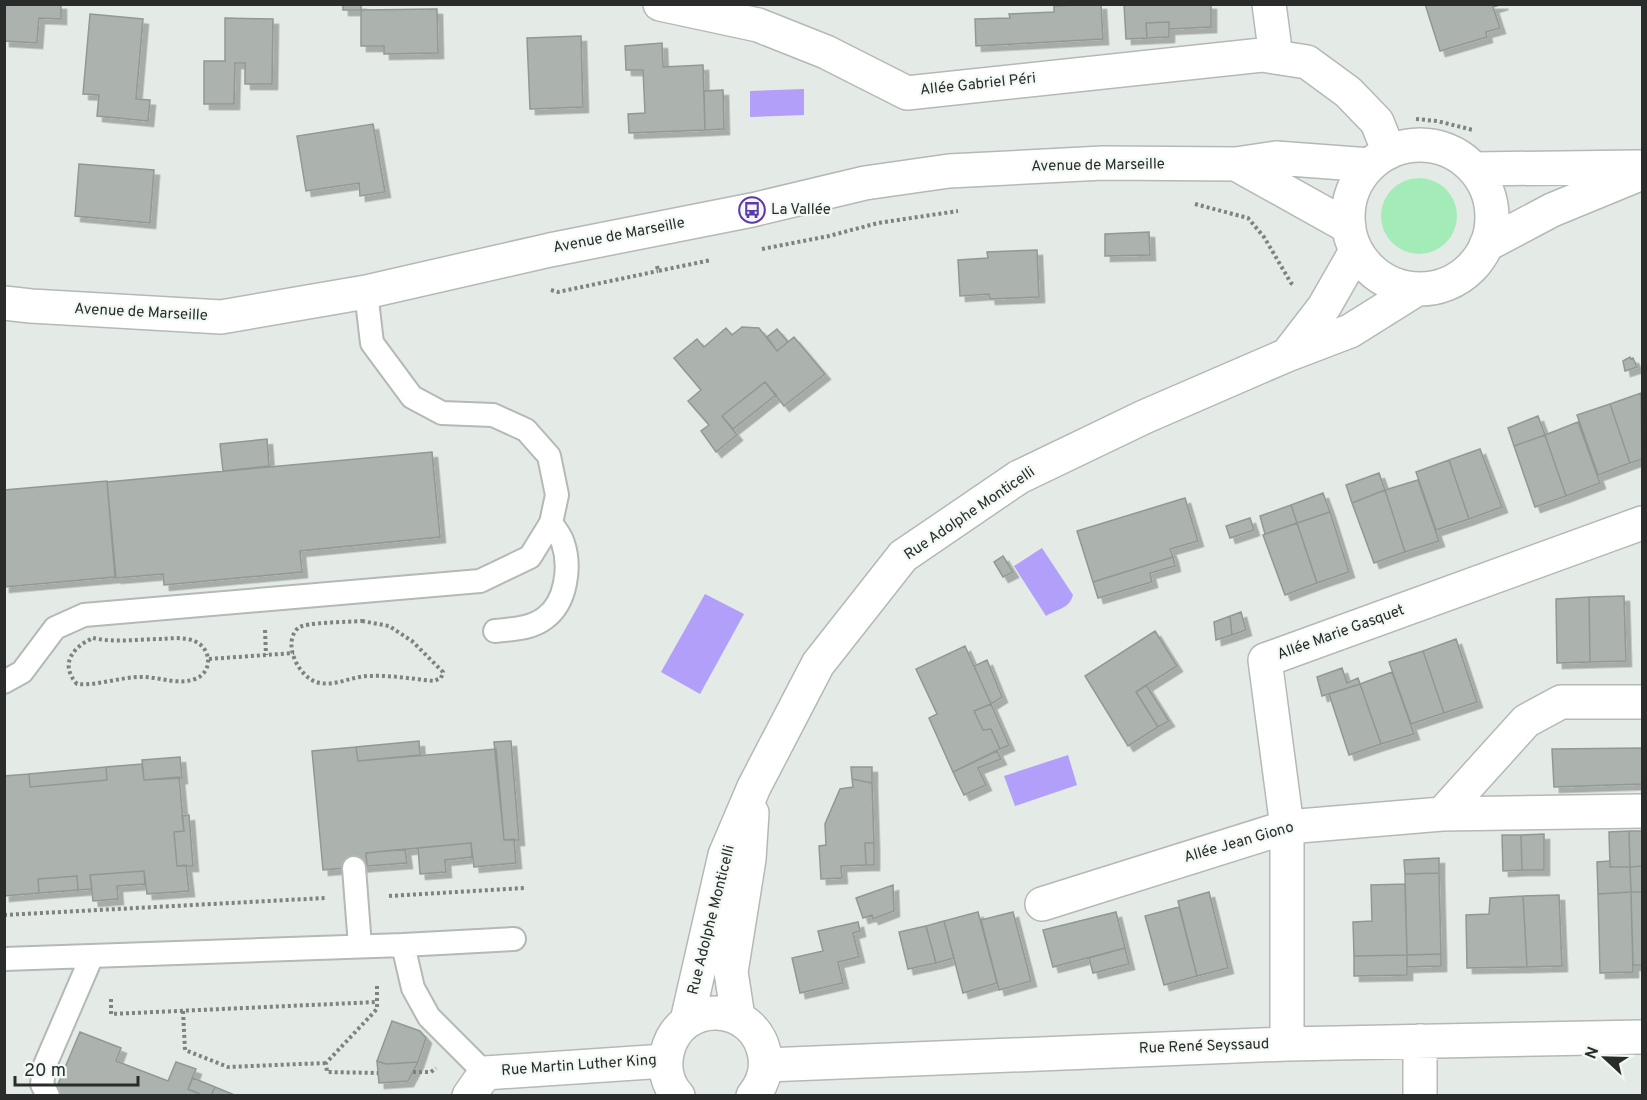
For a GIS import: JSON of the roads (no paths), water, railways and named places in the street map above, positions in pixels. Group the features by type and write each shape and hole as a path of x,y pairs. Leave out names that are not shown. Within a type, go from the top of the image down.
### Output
{"street":[{"name":"Allée Gabriel Péri","path":"660,4 758,25 826,52 907,93 1262,55 1307,63 1348,92 1377,122 1380,158"},
{"path":"1269,4 1276,57"},
{"path":"1412,146 1434,147 1456,155 1474,169 1485,186 1491,205 1492,226 1486,245 1475,264 1459,278 1438,287 1417,289 1393,284 1371,271 1352,239 1349,205 1356,183 1380,158 1412,146"},
{"name":"Avenue de Marseille","path":"4,303 221,317 366,292 572,246 752,210 865,183 949,171 1102,163 1236,164 1276,158 1380,158"},
{"name":"Avenue de Marseille","path":"1236,164 1352,239"},
{"path":"1474,169 1642,167"},
{"path":"1486,245 1552,210 1642,172"},
{"name":"Rue Adolphe Monticelli","path":"1287,355 1324,307 1352,239"},
{"name":"Rue Adolphe Monticelli","path":"687,1021 725,855 754,787 818,664 903,556 1019,477 1144,417 1287,355 1350,331 1417,289"},
{"name":"Allée Marie Gasquet","path":"1287,1044 1287,827 1266,660 1642,524"},
{"path":"1442,814 1526,721 1561,702 1642,702"},
{"name":"Rue Adolphe Monticelli","path":"665,1061 668,1045 675,1032 687,1021 712,1012 738,1017 731,972 749,859 754,787"},
{"name":"Allée Jean Giono","path":"1042,904 1287,827 1442,814 1642,811"},
{"path":"738,1017 750,1025 759,1037 764,1050 766,1065 763,1080 753,1095"},
{"name":"Rue René Seyssaud","path":"766,1065 1287,1044 1642,1036"},
{"path":"1420,1041 1420,1095"},
{"path":"665,1061 667,1076 678,1095"},
{"name":"Rue Martin Luther King","path":"477,1084 665,1061"}],"lane":[{"path":"4,682 22,672 55,628 84,615 480,581 530,557 551,523 557,495 549,456 526,430 501,418 493,415 442,413 412,397 372,343 366,292"},
{"path":"495,631 525,627 546,618 560,601 565,583 566,561 563,542 551,523"},
{"path":"354,868 360,946"},
{"path":"4,959 88,965 360,946 514,939"},
{"path":"403,945 413,988 429,1017 477,1084"},
{"path":"48,1095 42,1084 45,1065 88,965"}],"place":[{"name":"La Vallée","path":"752,210"}]}
